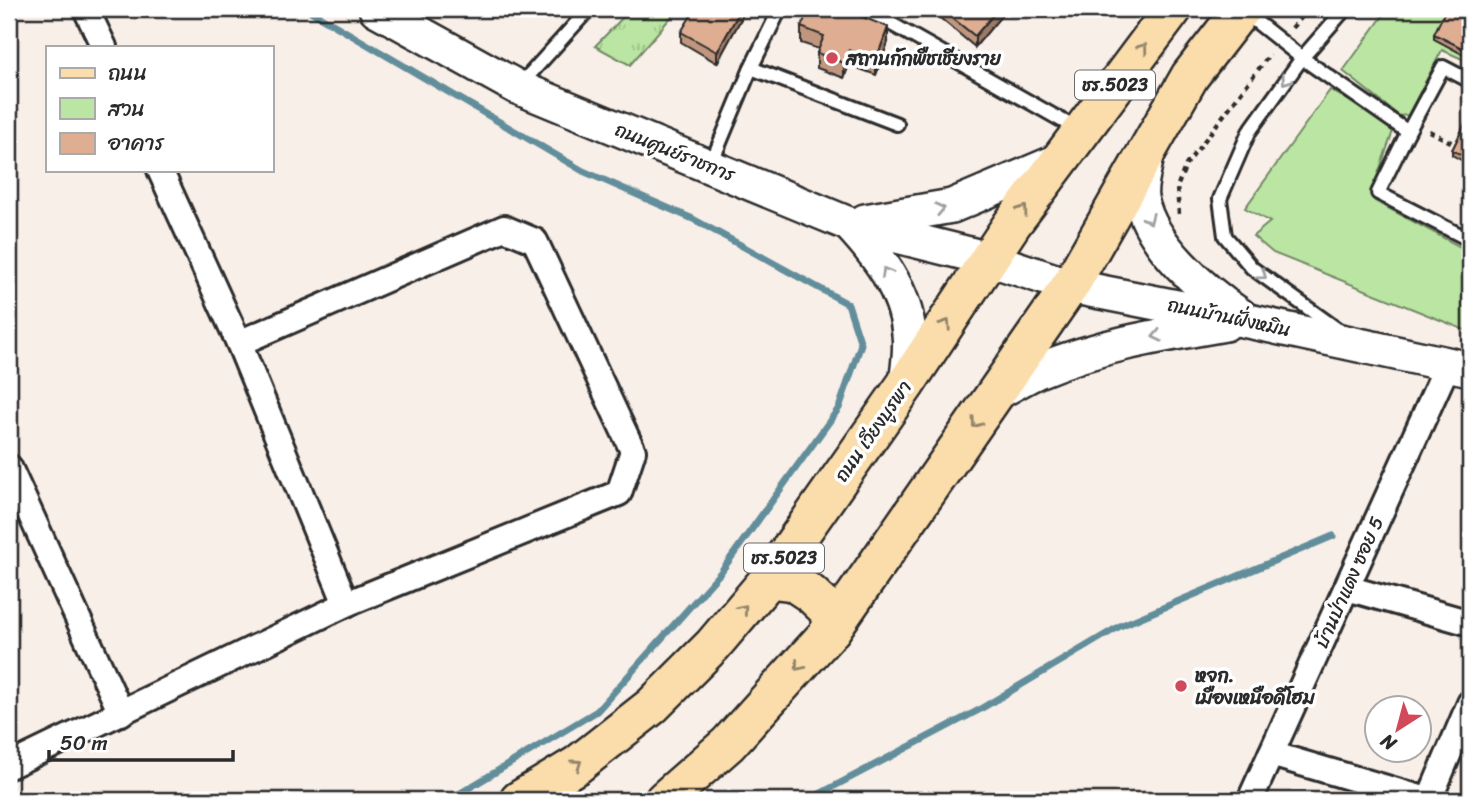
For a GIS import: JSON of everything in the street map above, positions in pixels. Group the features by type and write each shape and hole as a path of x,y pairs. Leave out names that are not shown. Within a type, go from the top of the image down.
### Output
{"main road":[{"name":"ถนน เวียงบูรพา","path":"519,800 577,765 652,706 713,645 769,579 1058,161 1173,9"},
{"path":"1188,9 1195,21 1204,25 1216,25 1239,12"},
{"name":"ชร.5023","path":"664,800 728,744 832,629 1070,285 1190,76 1239,12"},
{"path":"769,579 793,582 811,594 828,610 832,629"}],"street":[{"path":"86,9 104,46"},
{"name":"ถนนศูนย์ราชการ","path":"376,9 517,87 849,224 989,259"},
{"path":"1147,152 1141,196 1151,225 1172,255 1215,298 1248,321"},
{"path":"849,224 952,206 1058,161"},
{"path":"161,172 239,343 346,604"},
{"path":"849,224 873,250 901,301 910,335 906,384"},
{"path":"9,766 346,604 619,493 633,451 535,241 504,228 239,343"},
{"name":"ถนนบ้านฝั่งหมิน","path":"989,259 1070,285 1459,367"},
{"path":"997,393 1038,370 1099,349 1160,335 1248,321"},
{"name":"บ้านป่าแดง ซอย 5","path":"1250,800 1346,588 1459,367"},
{"path":"9,467 121,713"},
{"path":"1346,588 1470,623"},
{"path":"1271,754 1428,800 1470,703"}],"lane":[{"path":"517,87 589,9"},
{"path":"710,166 751,68 782,9"},
{"path":"865,9 1080,131"},
{"path":"1345,9 1301,58 1249,132 1220,199 1226,236 1252,268 1358,344"},
{"path":"1239,12 1301,58 1410,127"},
{"path":"1470,81 1443,66 1378,193 1470,240"},
{"path":"751,68 897,124"}],"path":[{"path":"1410,127 1457,145"}],"green space":[{"path":"631,9 678,9 630,65 595,46"},
{"path":"1388,9 1448,9 1468,57 1467,61 1442,50 1408,115 1399,116 1343,71"},
{"path":"1330,90 1389,123 1393,131 1371,194 1375,201 1470,252 1470,332 1273,253 1253,236 1270,222 1245,208"}],"building":[{"path":"695,9 741,9 717,52 681,32"},
{"path":"809,9 842,9 888,27 876,60 849,50 844,63 817,53 824,36 801,27"},
{"path":"941,9 998,9 975,36"},
{"path":"1446,9 1470,9 1470,64 1464,61 1468,51 1434,34"},
{"path":"1470,114 1470,159 1452,150"}],"waterway":[{"path":"307,9 583,171 693,219 848,304 861,344 839,408 720,573 597,711 449,800"},
{"path":"808,800 977,711 1120,626 1333,536"}],"place":[{"name":"สถานกักพืชเชียงราย","path":"832,58"},
{"name":"หจก. เมืองเหนือดีโฮม","path":"1181,686"}]}
